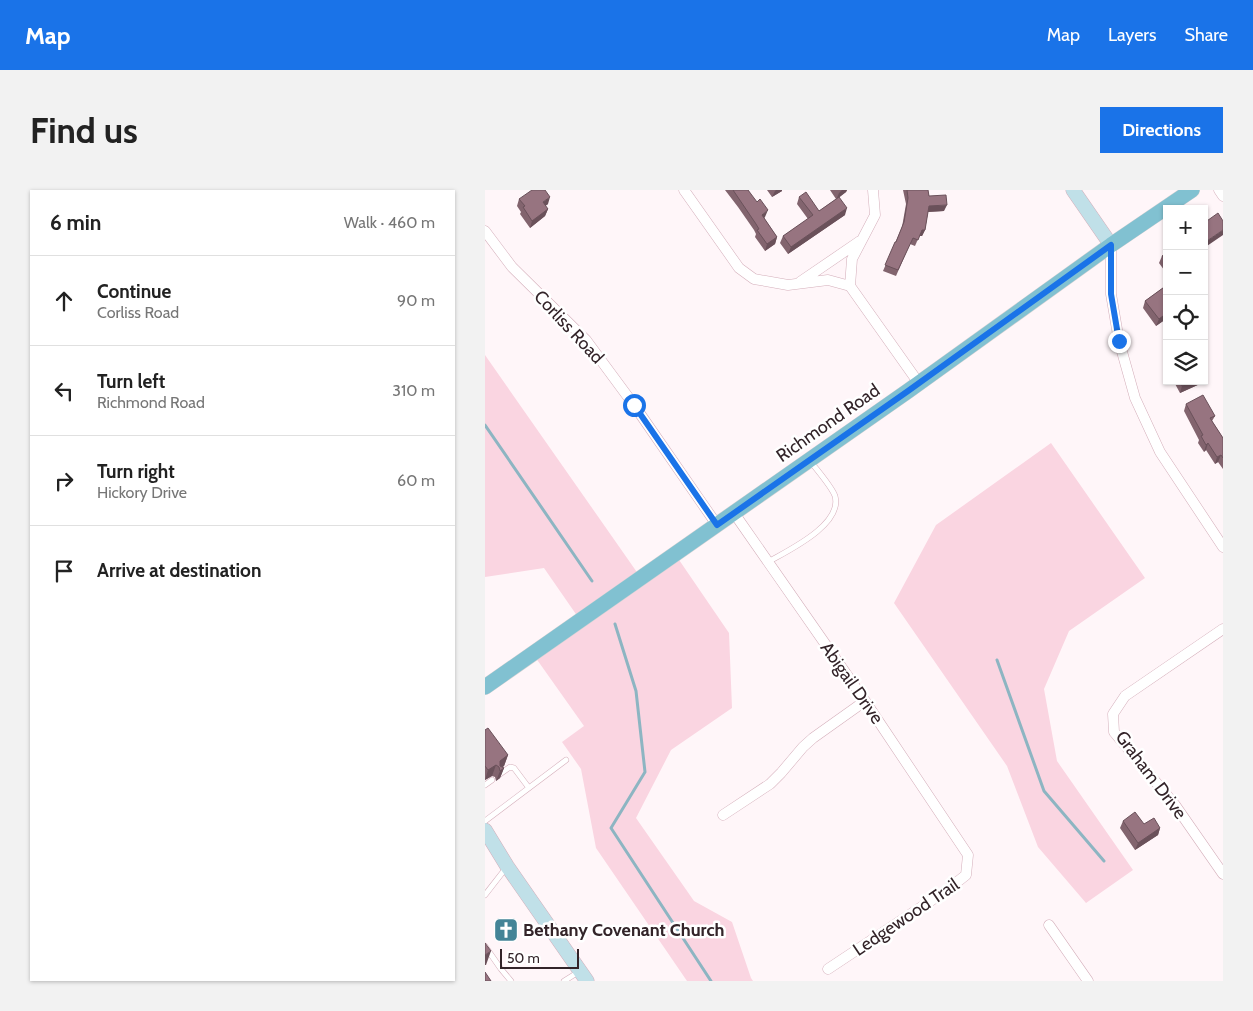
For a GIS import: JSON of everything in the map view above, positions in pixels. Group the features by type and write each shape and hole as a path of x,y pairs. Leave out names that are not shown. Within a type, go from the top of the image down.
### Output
{"main road":[{"name":"Richmond Road","path":"485,687 908,391 1111,245 1192,190"}],"street":[{"path":"684,190 739,268 754,279 788,285 828,280 850,286"},
{"path":"873,190 875,215 851,259 850,286 918,382"},
{"path":"1073,190 1111,245 1111,294 1119,341 1135,398 1160,452 1223,547"},
{"path":"1219,190 1223,196"},
{"name":"Corliss Road","path":"485,231 512,268 586,340 634,405 717,525"},
{"path":"797,284 862,239"},
{"name":"Abigail Drive","path":"734,513 865,701 968,855"},
{"name":"Graham Drive","path":"1223,629 1125,696 1113,714 1115,732 1175,805 1223,874"},
{"path":"723,815 770,784 808,742 865,701"},
{"path":"485,830 507,866 584,976"},
{"name":"Ledgewood Trail","path":"828,969 947,890 966,875 968,855"},
{"path":"1049,925 1088,981"}],"lane":[{"path":"768,562 815,534 829,519 837,506 835,495 809,459"},
{"path":"485,821 566,760"},
{"path":"500,774 510,768 514,768 529,788"},
{"path":"485,784 492,780"},
{"path":"485,895 507,866"},
{"path":"485,946 511,981"},
{"path":"563,981 584,976"}],"shaded area":[{"path":"485,355 641,578 675,554 729,633 732,708 671,750 636,818 694,901 732,922 753,981 687,981 596,848 581,769 562,742 584,726 533,654 580,620 544,568 485,577"},
{"path":"1051,443 1145,578 1069,631 1044,689 1057,761 1133,870 1086,903 1038,847 1007,766 894,603 936,525"}],"building":[{"path":"532,190 545,190 550,197 543,202 548,209 532,221 523,207 525,206 519,199"},
{"path":"733,190 748,190 757,202 760,199 768,210 762,215 777,237 767,244"},
{"path":"907,190 928,190 929,196 946,195 947,205 929,206 925,230 922,230 918,240 913,238 898,270 885,265 904,222 908,198"},
{"path":"806,192 819,211 839,197 847,208 791,247 783,236 813,215 799,197"},
{"path":"1218,213 1223,221 1223,230 1208,240 1208,220"},
{"path":"1163,288 1163,316 1159,319 1145,301"},
{"path":"1203,395 1215,416 1210,418 1223,438 1223,458 1221,455 1217,457 1208,443 1206,445 1201,436 1203,435 1186,404"},
{"path":"488,728 508,755 500,761 500,766 504,768 500,771 496,765 488,770 485,766 485,730"},
{"path":"1135,812 1144,824 1154,818 1160,828 1138,843 1123,821"},
{"path":"485,943 491,951 485,955"},
{"path":"485,972 491,981 485,981"}],"waterway":[{"path":"485,425 592,581"},
{"path":"615,624 636,691 645,772 611,828 711,981"},
{"path":"997,660 1044,791 1104,861"}],"place":[{"name":"Bethany Covenant Church","path":"506,930"}],"route":[{"path":"634,405 717,525 1111,245 1111,294 1119,341"}]}
